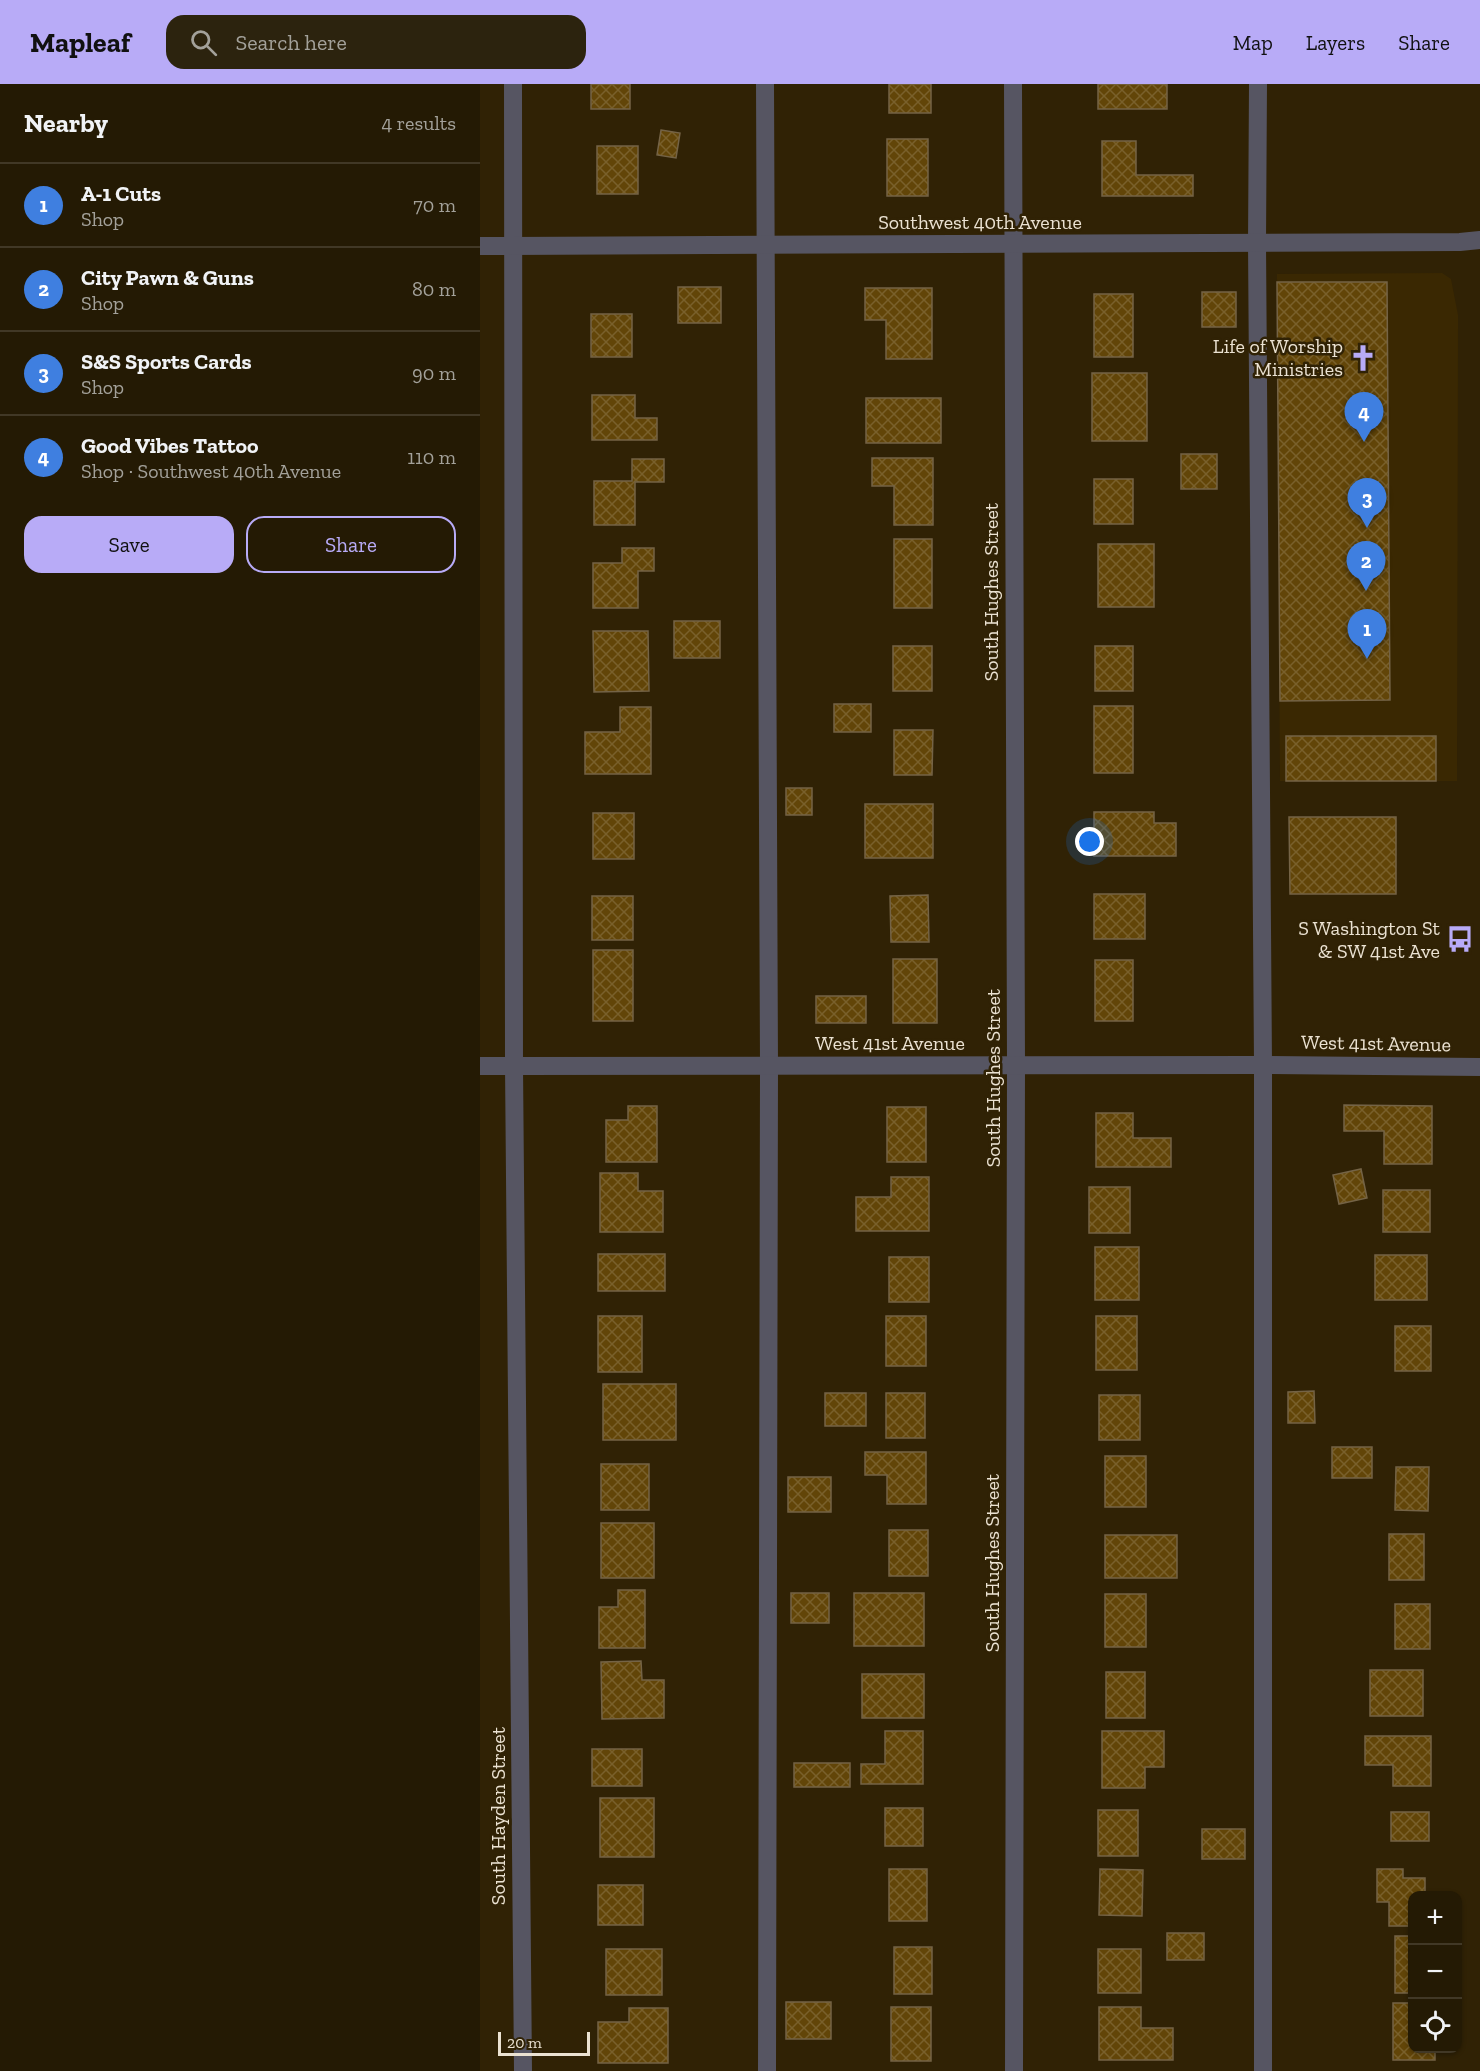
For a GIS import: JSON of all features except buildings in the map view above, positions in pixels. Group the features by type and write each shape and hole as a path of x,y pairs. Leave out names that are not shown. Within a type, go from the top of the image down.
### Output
{"street":[{"name":"South Hayden Street","path":"513,84 514,1066 523,2071"},
{"path":"765,84 769,1066 767,2071"},
{"name":"South Hughes Street","path":"1013,84 1016,1065 1014,2071"},
{"path":"1258,84 1257,243 1263,1065 1263,2071"},
{"name":"Southwest 40th Avenue","path":"480,246 1460,242 1480,240"},
{"name":"West 41st Avenue","path":"480,1066 1480,1067"}],"shaded area":[{"path":"1442,273 1451,279 1458,315 1457,781 1280,781 1277,274"}],"place":[{"name":"Life of Worship Ministries","path":"1363,358"},
{"name":"Good Vibes Tattoo","path":"1364,442"},
{"name":"S&S Sports Cards","path":"1367,528"},
{"name":"City Pawn & Guns","path":"1366,591"},
{"name":"A-1 Cuts","path":"1367,659"},
{"name":"S Washington St & SW 41st Ave","path":"1460,939"}]}
